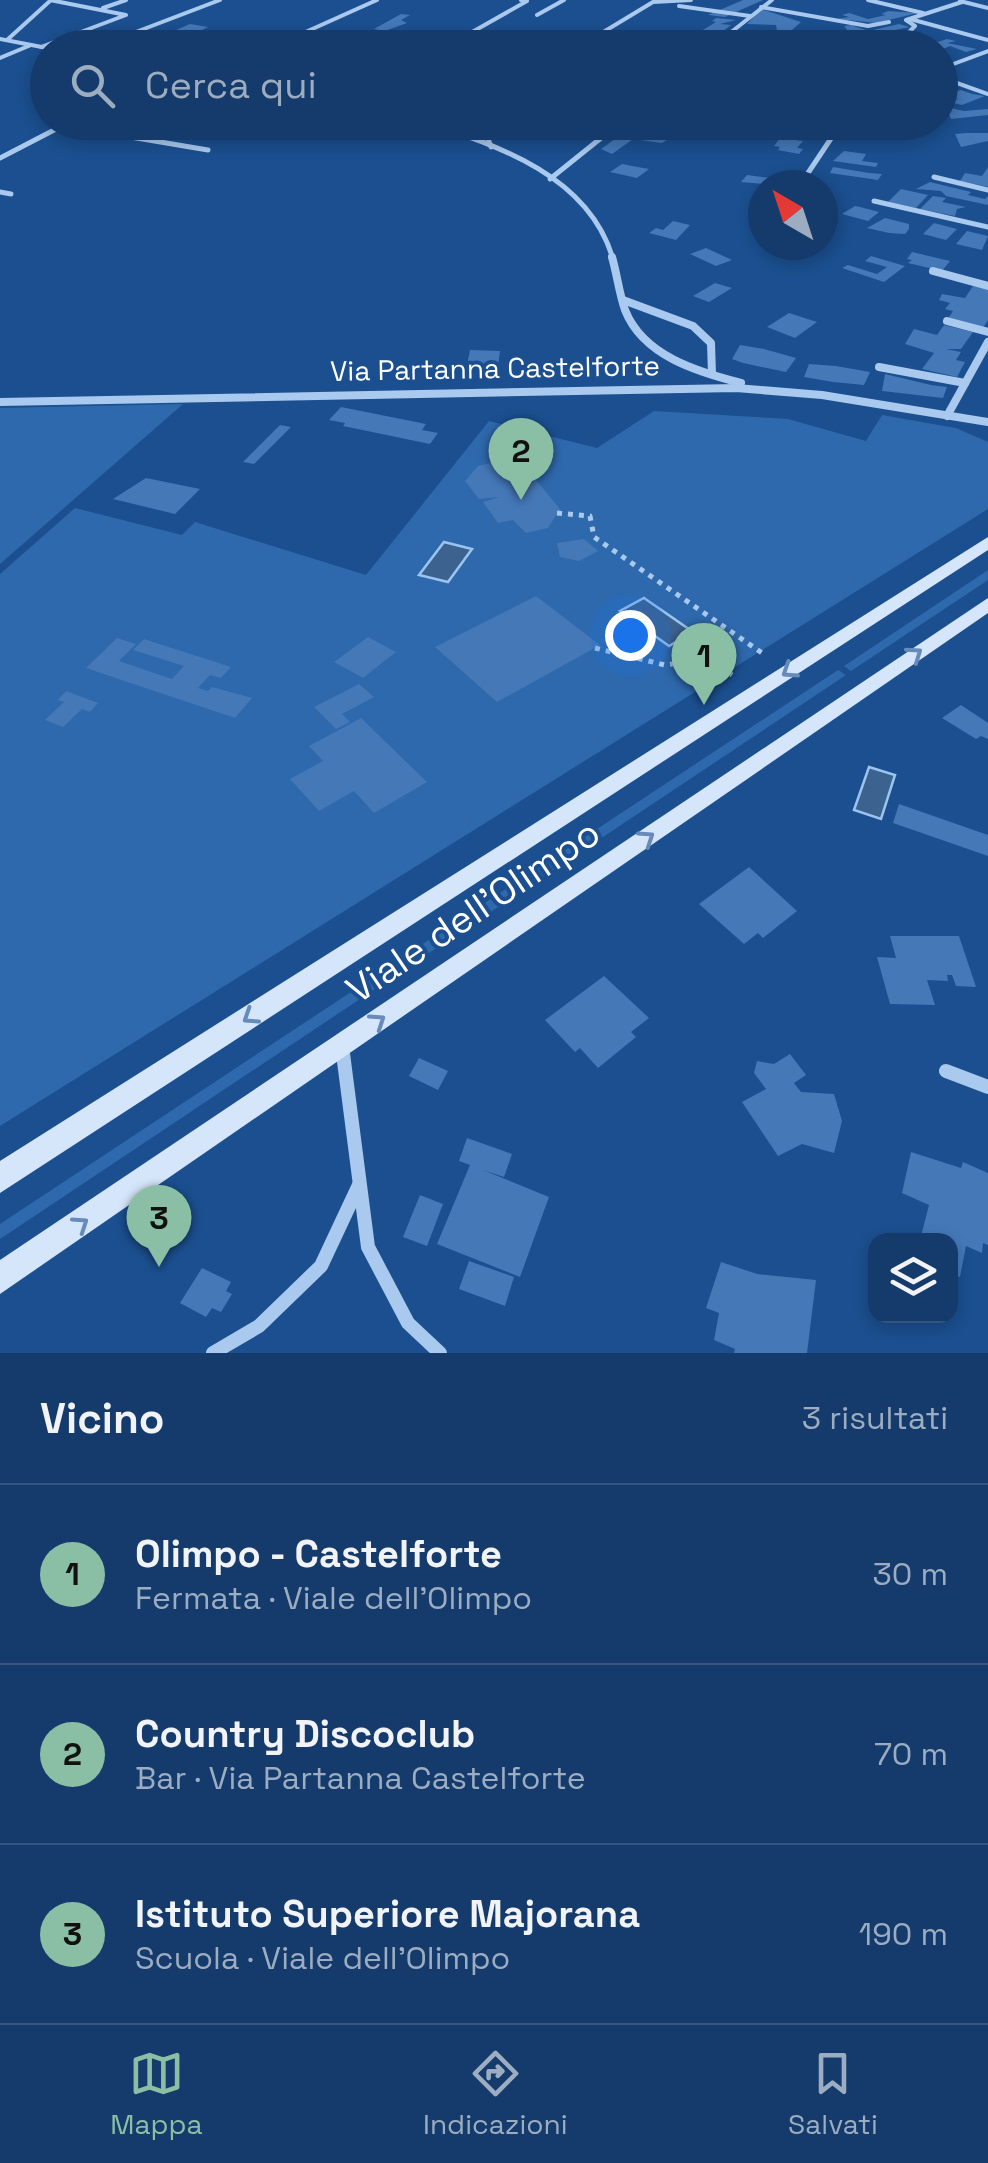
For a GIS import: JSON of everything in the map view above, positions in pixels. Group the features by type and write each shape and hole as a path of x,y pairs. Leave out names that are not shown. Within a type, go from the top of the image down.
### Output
{"street":[{"path":"4,40 51,0 126,15 88,30"},
{"path":"100,9 126,0"},
{"path":"141,30 220,0"},
{"path":"310,30 377,0"},
{"path":"476,30 527,1 520,0"},
{"path":"538,15 564,0"},
{"path":"607,30 653,2 691,0"},
{"path":"733,30 772,0"},
{"path":"868,0 924,13"},
{"path":"761,7 868,26 949,10 960,1 988,8"},
{"path":"653,2 750,16"},
{"path":"908,19 950,30"},
{"path":"908,19 914,26 910,30"},
{"path":"958,32 988,40"},
{"path":"4,40 30,45"},
{"path":"0,58 30,45"},
{"path":"958,63 987,53"},
{"path":"958,83 988,94"},
{"path":"0,158 35,140"},
{"path":"148,140 208,150"},
{"path":"473,140 550,179 580,202 600,228 622,300 638,334 665,354 712,374 776,390"},
{"path":"488,140 491,147"},
{"path":"550,179 599,140"},
{"path":"810,170 830,140"},
{"path":"934,177 988,190"},
{"path":"0,192 11,194"},
{"path":"874,201 988,227"},
{"path":"933,271 988,286"},
{"path":"622,300 694,326 711,343 712,374"},
{"path":"947,321 988,332"},
{"path":"988,342 947,416 988,430"},
{"path":"879,367 965,384"},
{"name":"Via Partanna Castelforte","path":"0,402 674,387 776,390 988,422"},
{"name":"Viale dell'Olimpo","path":"0,1178 988,542"},
{"name":"Viale dell'Olimpo","path":"0,1278 988,604"},
{"path":"342,1046 368,1246 408,1323 440,1353"},
{"path":"946,1071 988,1087"},
{"path":"214,1353 259,1326 322,1266 360,1184"}],"path":[{"path":"558,513 590,516 594,537 765,655"},
{"path":"595,648 678,667 708,658 732,675"}],"shaded area":[{"path":"183,404 0,564 0,408"},
{"path":"654,411 788,419 866,441 882,415 956,428 988,442 988,509 0,1126 0,574 75,508 182,535 195,522 366,575 489,421 597,448"},
{"path":"444,542 472,549 448,582 419,575"},
{"path":"988,570 988,580 851,671 844,666"},
{"path":"644,598 693,632 669,646 620,611"},
{"path":"838,670 846,675 423,957 415,949"},
{"path":"869,767 895,775 881,819 854,810"},
{"path":"407,955 414,963 0,1239 0,1224"}],"building":[{"path":"743,0 763,0 725,17 708,15"},
{"path":"761,9 801,22 792,30 747,24"},
{"path":"888,11 918,13 876,23 837,19 849,17 842,15 849,13 868,19"},
{"path":"401,14 410,15 401,20 407,23 388,30 374,29"},
{"path":"736,20 720,24 731,25 724,30 703,30 716,22 712,21"},
{"path":"190,24 208,27 202,30 176,30"},
{"path":"899,24 910,27 895,30 873,30"},
{"path":"844,26 866,30 847,30"},
{"path":"958,45 977,49 966,52"},
{"path":"958,91 985,96 962,105 958,104"},
{"path":"988,109 988,115 958,118 958,110"},
{"path":"988,133 988,141 961,147 958,134"},
{"path":"614,140 632,140 612,154 601,149"},
{"path":"778,140 803,141 797,148 803,149 799,154 774,146"},
{"path":"844,151 866,154 862,161 878,163 876,167 833,161"},
{"path":"622,164 649,169 637,178 610,172"},
{"path":"833,167 882,174 878,180 832,170"},
{"path":"988,167 988,187 960,181 965,173 982,176"},
{"path":"930,182 971,192 968,195 985,199 988,196 988,205 946,196 941,191 916,189"},
{"path":"901,189 928,195 916,208 888,202"},
{"path":"933,196 966,207 957,209 955,216 920,209"},
{"path":"855,206 879,212 868,221 842,214"},
{"path":"885,218 909,224 909,229 905,234 867,228"},
{"path":"673,221 690,225 676,240 649,233 656,228 663,230"},
{"path":"934,223 957,229 946,240 923,234"},
{"path":"967,231 988,236 982,250 956,244"},
{"path":"706,248 732,260 716,266 690,254"},
{"path":"912,252 950,261 942,271 908,263"},
{"path":"871,256 905,266 884,282 842,268 848,265 877,274 887,267 865,261"},
{"path":"715,283 732,288 709,302 693,296"},
{"path":"973,286 988,289 988,320 983,328 947,320 953,311 945,309 950,303 939,300 942,294 965,298"},
{"path":"789,313 817,322 795,338 767,327"},
{"path":"944,325 973,332 961,349 946,349 961,352 956,360 965,362 957,377 922,369 934,353 905,344 914,329 937,335"},
{"path":"740,345 796,358 786,372 743,363 732,359"},
{"path":"470,350 500,351 498,366 467,365"},
{"path":"809,364 870,372 864,385 833,382 804,377"},
{"path":"885,374 947,387 943,398 882,391"},
{"path":"341,407 426,424 422,430 438,433 430,444 343,426 345,423 329,420"},
{"path":"280,425 291,427 254,464 243,462"},
{"path":"499,461 508,472 520,469 531,474 560,509 548,528 526,533 513,520 498,523 483,502 500,497 479,499 465,481 478,466"},
{"path":"146,478 200,489 175,514 113,499"},
{"path":"584,539 598,551 579,561 560,557 557,543"},
{"path":"536,596 600,645 497,702 435,647"},
{"path":"368,637 396,652 363,678 334,662"},
{"path":"117,638 136,644 119,661 172,679 184,666 133,650 144,639 231,667 221,678 210,675 198,688 208,691 212,687 252,698 235,718 86,668"},
{"path":"359,684 374,697 342,714 350,722 336,729 314,707"},
{"path":"66,691 98,703 90,712 82,709 63,727 45,720 64,702 58,700"},
{"path":"961,705 988,723 988,739 976,739 942,718"},
{"path":"361,718 427,782 374,813 354,791 319,811 290,779 323,761 309,746"},
{"path":"899,804 988,835 988,856 893,823"},
{"path":"749,867 797,911 763,938 758,933 744,944 699,904"},
{"path":"890,936 959,936 976,987 956,986 952,975 947,975 948,981 927,980 935,1005 890,1004 877,957 896,958"},
{"path":"604,976 649,1018 631,1032 636,1037 598,1068 580,1048 575,1052 545,1020"},
{"path":"790,1054 806,1075 794,1083 801,1092 834,1094 842,1121 834,1153 802,1144 778,1156 742,1102 766,1089 754,1073 757,1061 774,1064"},
{"path":"419,1058 448,1071 438,1090 409,1076"},
{"path":"467,1138 512,1154 504,1177 483,1170 549,1197 520,1277 437,1244 470,1165 459,1161"},
{"path":"911,1152 961,1168 963,1162 988,1173 988,1245 983,1243 982,1253 966,1246 960,1277 958,1233 922,1233 929,1205 902,1193"},
{"path":"420,1195 443,1204 427,1246 403,1237"},
{"path":"469,1261 514,1277 505,1306 459,1289"},
{"path":"721,1262 757,1274 816,1280 807,1353 734,1353 735,1349 714,1340 719,1313 706,1308"},
{"path":"202,1268 231,1282 226,1291 232,1294 221,1312 212,1308 206,1317 180,1303"}],"place":[{"name":"Country Discoclub","path":"521,500"},
{"name":"Olimpo - Castelforte","path":"704,705"},
{"name":"Istituto Superiore Majorana","path":"159,1267"}]}
